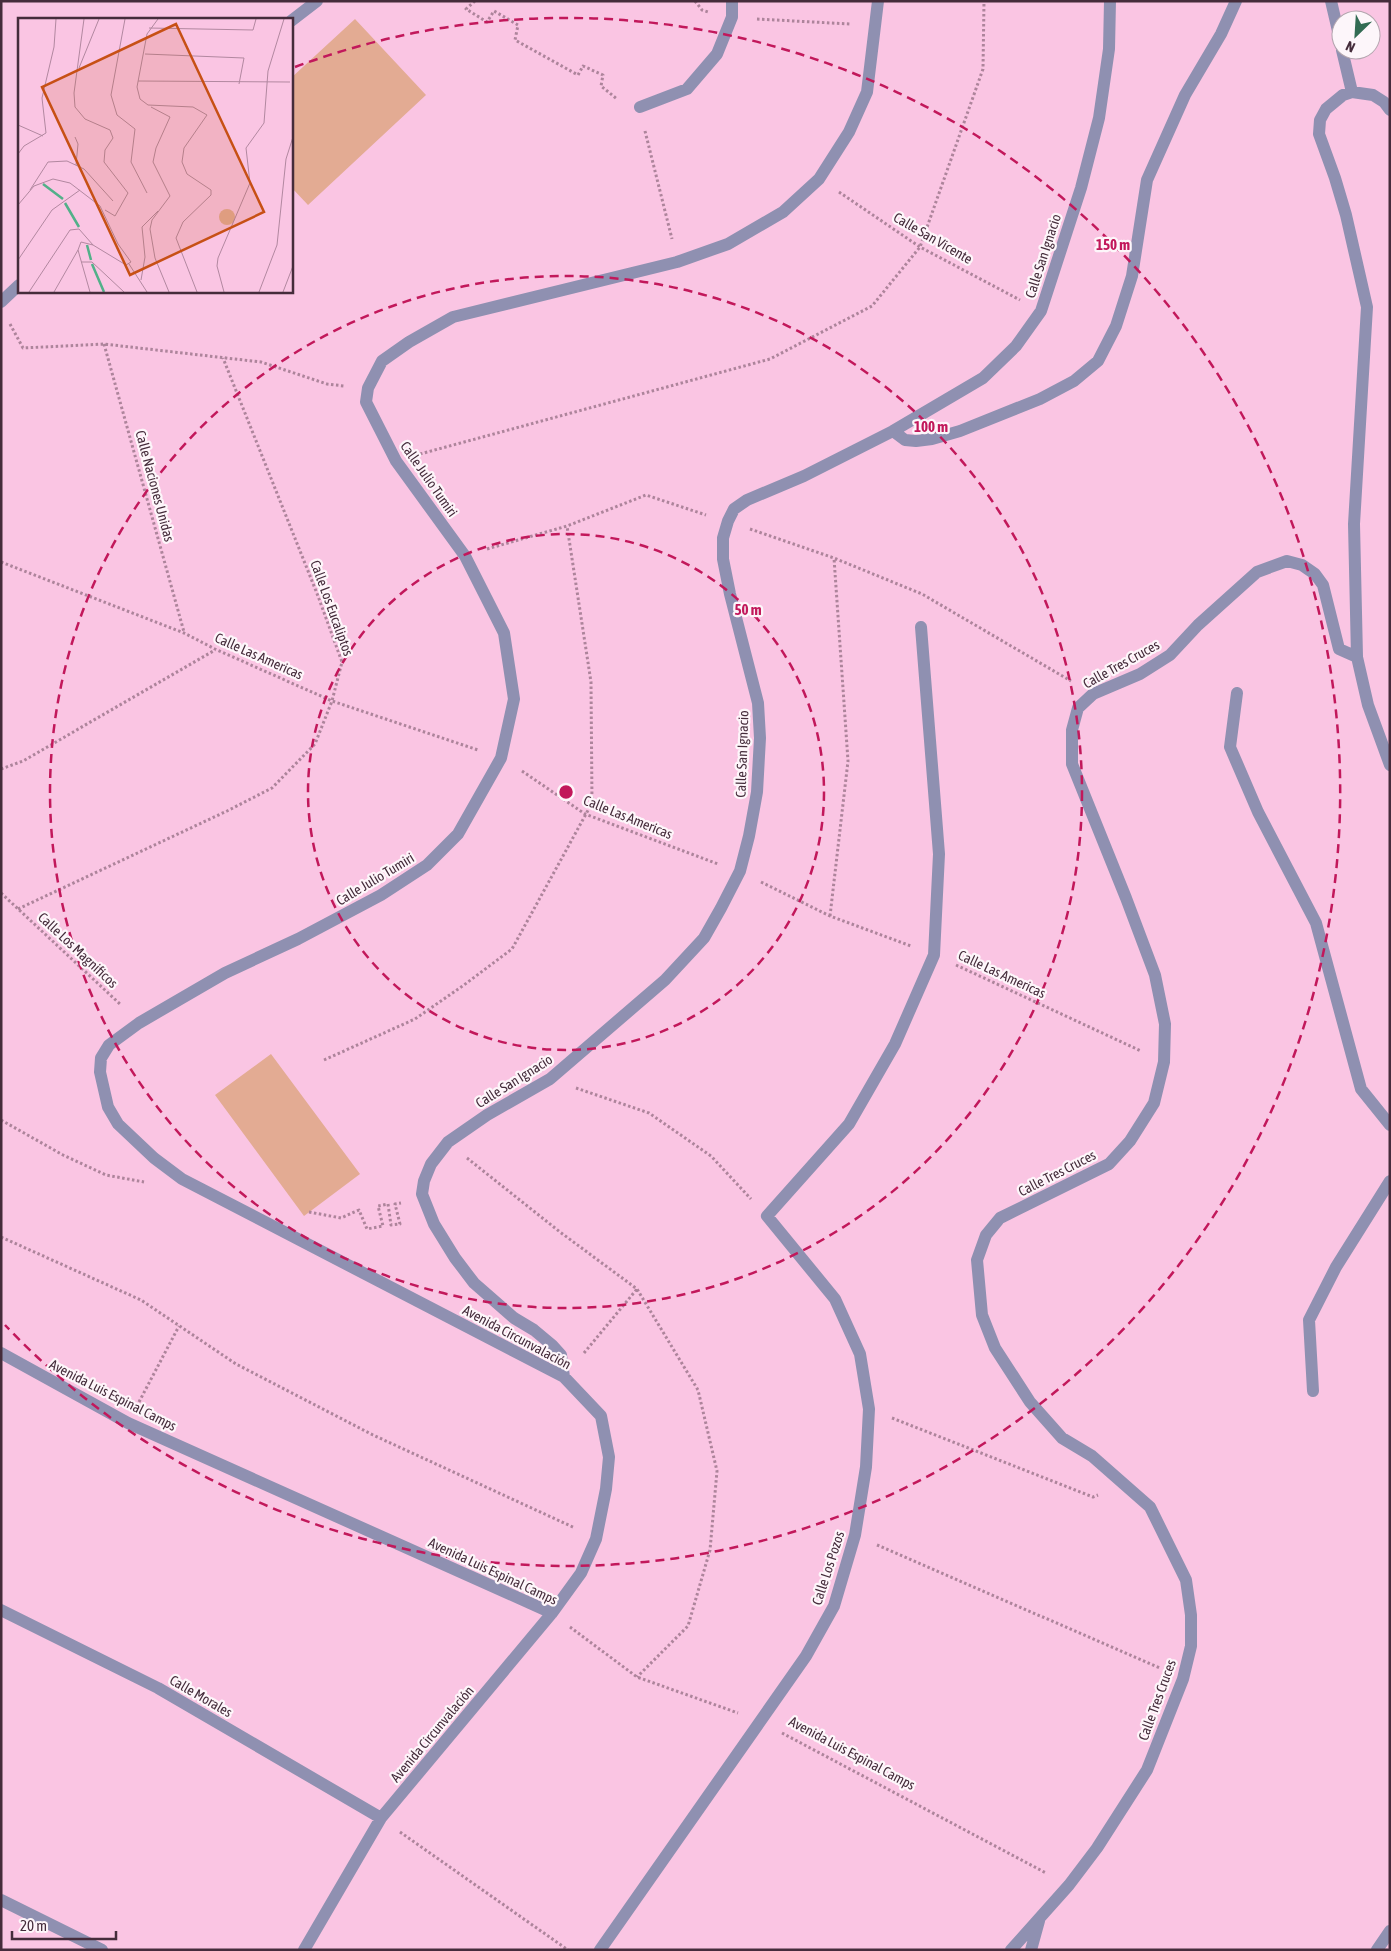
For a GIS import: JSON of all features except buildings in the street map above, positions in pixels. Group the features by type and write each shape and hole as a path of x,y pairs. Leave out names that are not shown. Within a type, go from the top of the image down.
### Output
{"street":[{"path":"292,20 317,1"},
{"path":"640,107 687,89 716,54 732,17 732,1"},
{"path":"368,388 382,361 409,342 453,317 677,262 728,244 783,212 819,179 849,132 867,92 878,1"},
{"name":"Calle San Ignacio","path":"564,1377 560,1355 552,1345 534,1330 514,1318 474,1283 455,1258 434,1224 422,1194 424,1181 432,1164 448,1142 487,1115 550,1080 665,980 704,938 740,871 750,836 757,792 760,738 758,703 723,559 723,538 728,522 734,509 747,500 804,476 893,431 983,378 1016,346 1041,310 1081,188 1098,118 1109,49 1110,1"},
{"path":"893,431 904,440 916,441 932,439 960,431 1040,399 1074,381 1098,361 1116,326 1132,276 1146,180 1185,95 1221,34 1236,1"},
{"path":"1344,60 1352,92"},
{"path":"1390,110 1384,102 1374,95 1352,92 1336,100 1326,109 1320,120 1319,134 1346,215 1367,307 1354,524 1357,657 1368,705 1390,765"},
{"path":"1,302 18,285"},
{"name":"Calle Julio Tumiri","path":"182,1179 154,1158 118,1124 108,1107 100,1072 101,1058 108,1045 140,1023 225,973 298,939 381,896 426,865 458,834 501,758 514,699 504,633 465,556 396,461 366,402 368,388"},
{"name":"Calle Tres Cruces","path":"1031,1950 1040,1919 1097,1848 1147,1770 1184,1679 1191,1646 1191,1615 1186,1580 1168,1540 1150,1507 1092,1456 1062,1438 1030,1402 996,1348 982,1315 977,1260 986,1234 1000,1218 1109,1164 1130,1141 1154,1104 1164,1062 1165,1024 1155,975 1072,764 1072,730 1078,708 1093,694 1140,674 1170,655 1198,625 1257,572 1287,561 1302,565 1314,574 1323,585 1339,650 1357,657"},
{"path":"767,1216 849,1124 895,1044 934,955 939,854 921,626"},
{"path":"1237,693 1230,747 1258,812 1316,923 1361,1089 1390,1125"},
{"name":"Avenida Circunvalación","path":"182,1179 564,1377 600,1416 609,1457 606,1489 596,1538 580,1573 552,1614 381,1818 304,1950"},
{"path":"1313,1391 1309,1320 1336,1267 1390,1181"},
{"name":"Calle Los Pozos","path":"600,1950 806,1656 834,1606 854,1535 866,1467 869,1409 860,1354 834,1299 767,1216"},
{"name":"Avenida Luis Espinal Camps","path":"1,1353 128,1423 552,1614"},
{"name":"Calle Morales","path":"1,1610 158,1688 381,1818"},
{"path":"1,1900 102,1950"},
{"path":"1011,1950 1040,1919"},
{"path":"1377,1950 1390,1931"}],"path":[{"path":"475,1 466,9 487,22 494,11 518,25 515,40 578,75 584,66 603,75 601,86 619,101 623,92 640,107 677,262"},
{"path":"695,1 702,10 732,17 876,26"},
{"path":"396,461 770,359 872,306 920,247 983,69 984,1"},
{"name":"Calle San Vicente","path":"819,179 920,247 1041,310"},
{"path":"6,316 23,348 104,344 261,362 327,384 368,388"},
{"name":"Calle Naciones Unidas","path":"104,344 184,633"},
{"name":"Calle Los Eucaliptos","path":"18,909 219,815 272,788 315,744 332,701 342,662 223,358"},
{"path":"465,556 568,526 646,496 834,558 922,594 1093,694"},
{"path":"324,1060 415,1019 512,949 592,803 591,682 568,526"},
{"path":"830,916 848,761 834,558"},
{"name":"Calle Las Americas","path":"1,562 184,633 215,649 332,701 501,758 585,814 740,871 830,916 934,955 1164,1062"},
{"path":"1,769 23,761 215,649"},
{"name":"Calle Los Magnificos","path":"1,893 140,1023"},
{"path":"550,1080 649,1113 711,1156 767,1216"},
{"path":"1,1120 63,1155 106,1175 143,1182 182,1179"},
{"path":"448,1142 560,1232 637,1290 698,1390 717,1471 710,1550 688,1626 636,1677"},
{"path":"308,1212 341,1218 359,1210 367,1229 383,1226 378,1206 388,1204 391,1225 400,1224 395,1204 405,1202 406,1209"},
{"path":"1,1237 141,1300 236,1364 365,1431 596,1538"},
{"path":"564,1377 637,1290"},
{"path":"128,1423 180,1326"},
{"path":"869,1409 1093,1497 1103,1494"},
{"path":"854,1535 1184,1679"},
{"name":"Avenida Luis Espinal Camps","path":"552,1614 636,1677 759,1721 1069,1885"},
{"path":"381,1818 568,1950"}],"shaded area":[{"path":"355,19 426,95 308,205 292,188 292,77"},
{"path":"271,1054 360,1174 304,1216 215,1095"}]}
